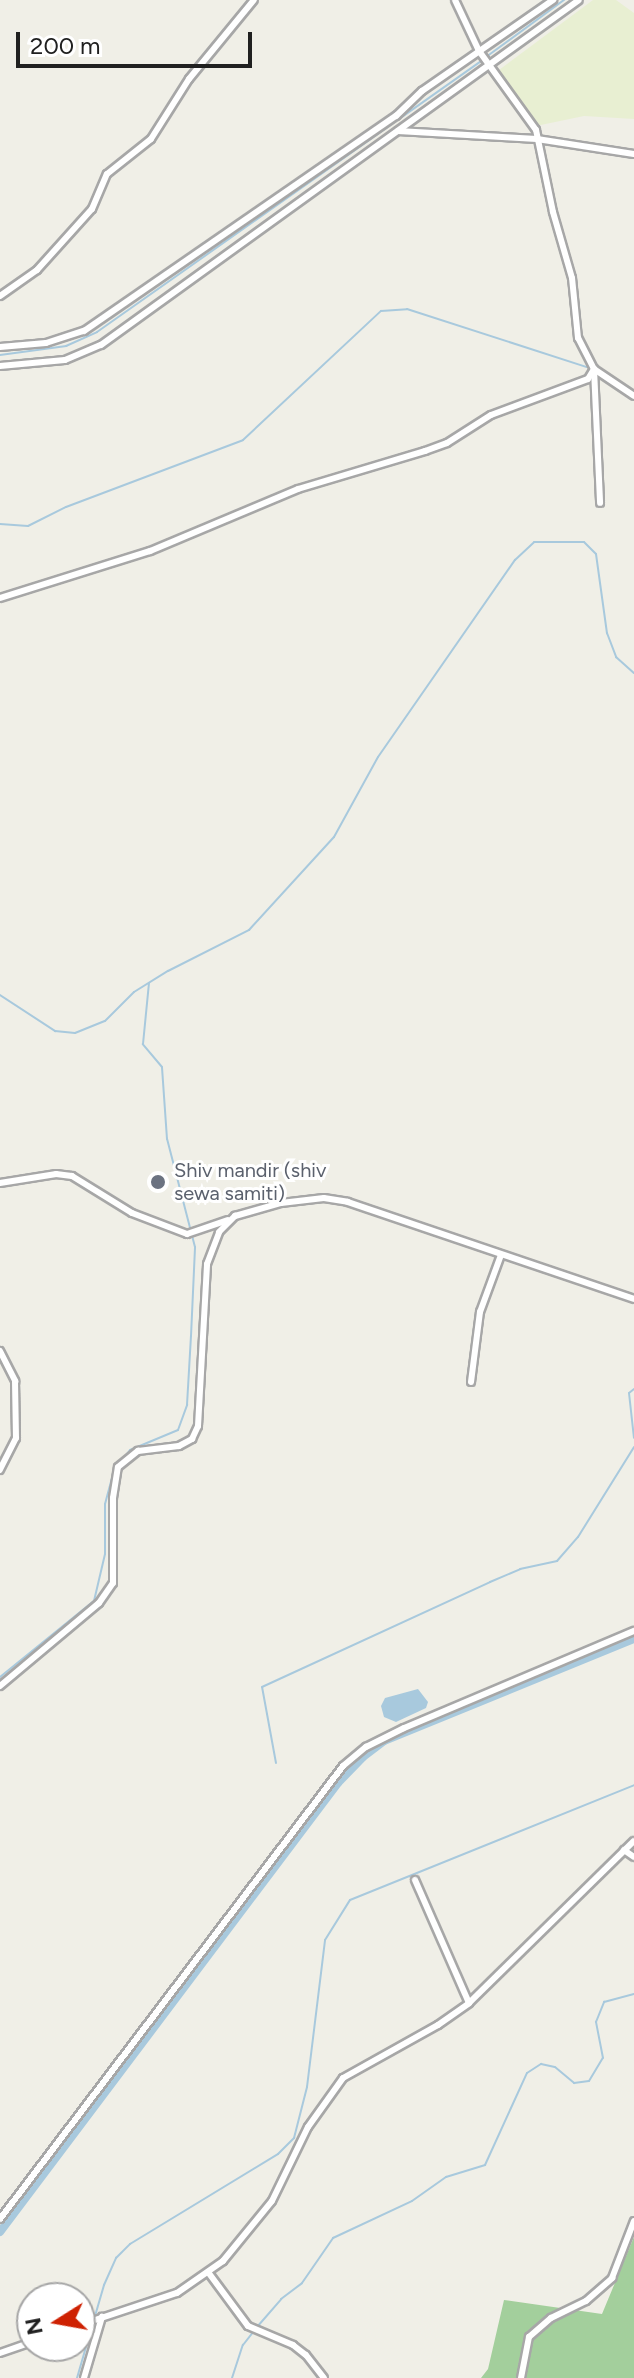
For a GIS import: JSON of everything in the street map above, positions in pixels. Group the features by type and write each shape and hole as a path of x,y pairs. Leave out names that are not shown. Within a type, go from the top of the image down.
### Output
{"street":[{"path":"0,296 37,270 92,209 107,174 151,139 189,79 254,0"},
{"path":"455,0 479,51 532,123 537,139 572,278 578,338 594,369 600,503"},
{"path":"0,347 46,343 84,331 396,116 422,91 553,0"},
{"path":"0,366 65,360 101,345 579,0"},
{"path":"398,131 537,139 634,154"},
{"path":"594,369 633,394"},
{"path":"0,598 150,551 298,489 447,443 491,415 588,379 594,369"},
{"path":"0,1183 56,1174 72,1176 132,1213 187,1234 281,1203 324,1198 348,1202 634,1299"},
{"path":"0,1686 99,1603 113,1583 113,1498 118,1467 138,1451 179,1446 192,1439 198,1426 207,1264 219,1232 235,1216"},
{"path":"471,1382 480,1312 501,1255"},
{"path":"0,1351 15,1381 16,1438 0,1470"},
{"path":"0,2219 343,1766 366,1747 404,1728 634,1631"},
{"path":"96,2319 177,2293 208,2272 252,2228 272,2201 308,2127 343,2078 438,2025 469,2003 634,1841"},
{"path":"624,1850 634,1857"},
{"path":"415,1880 469,2003"},
{"path":"521,2378 529,2337 551,2318 586,2301 612,2278 634,2221"},
{"path":"208,2272 248,2326 293,2345 324,2378"},
{"path":"84,2378 100,2318"}],"green space":[{"path":"593,0 616,0 634,13 634,119 584,116 536,126 499,70"},
{"path":"634,2237 634,2378 481,2378 488,2369 504,2300 602,2314"}],"water":[{"path":"418,1689 428,1702 426,1708 396,1722 384,1717 381,1706 385,1698"}],"waterway":[{"path":"486,57 564,0"},
{"path":"0,355 66,346 97,332 481,61"},
{"path":"0,524 28,526 66,507 243,440 381,311 407,309 587,367"},
{"path":"0,995 55,1031 75,1033 105,1021 134,992 168,971 249,930 334,837 378,757 515,560 534,542 584,542 596,554 607,633 616,657 634,673"},
{"path":"123,1459 130,1450 178,1430 187,1405 191,1336 195,1247 167,1139 162,1067 143,1044 149,983"},
{"path":"634,1389 629,1393 634,1438"},
{"path":"276,1763 262,1687 520,1569 557,1561 578,1537 634,1447"},
{"path":"0,1677 94,1601 105,1554 105,1504 114,1470"},
{"path":"0,2232 338,1783 363,1757 384,1741 634,1639"},
{"path":"77,2378 104,2285 116,2258 130,2244 278,2154 294,2138 307,2087 325,1940 350,1900 634,1785"},
{"path":"257,2327 281,2299 302,2283 333,2238 412,2201 446,2177 485,2165 527,2073 541,2064 555,2067 574,2083 589,2081 603,2058 596,2022 604,2002 634,1994"},
{"path":"232,2378 243,2345 253,2332"}],"place":[{"name":"Shiv mandir (shiv sewa samiti)","path":"158,1182"}]}
